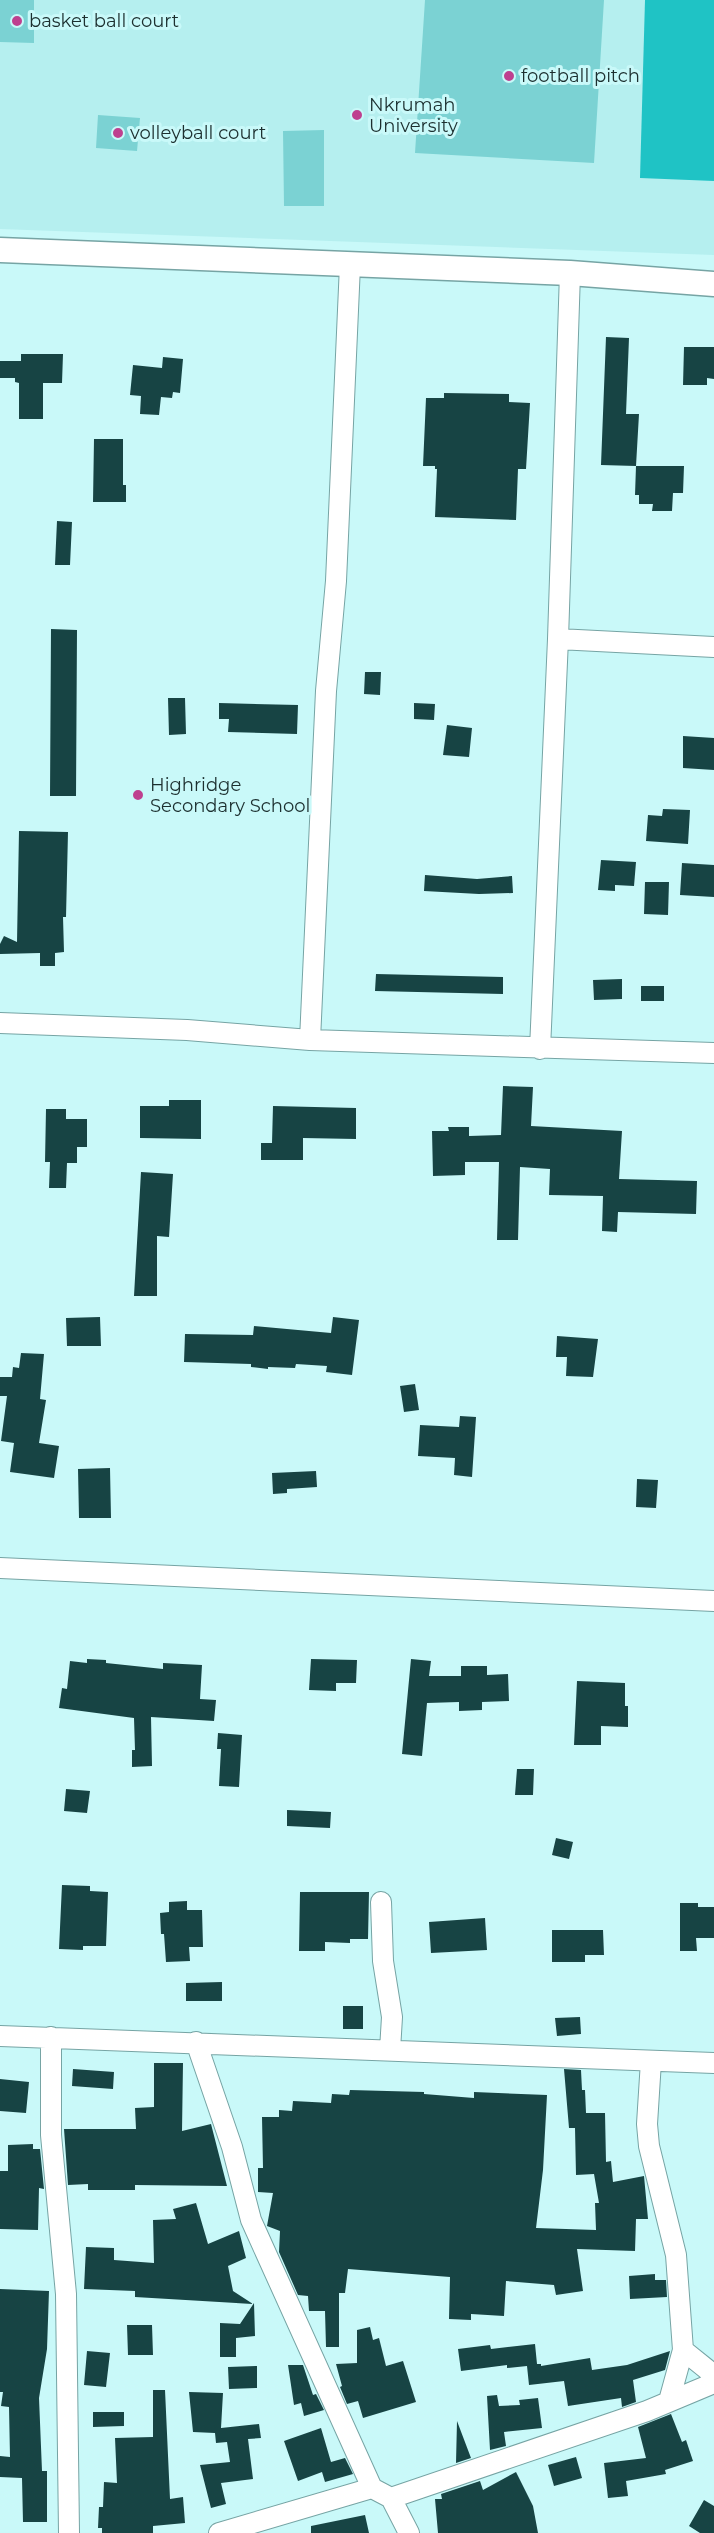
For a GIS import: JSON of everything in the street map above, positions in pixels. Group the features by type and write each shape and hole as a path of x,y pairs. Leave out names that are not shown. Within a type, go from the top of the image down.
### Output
{"street":[{"path":"0,250 570,273 714,284"},
{"path":"310,1040 326,691 336,581 350,265"},
{"path":"540,1049 558,639 570,273"},
{"path":"558,639 714,647"},
{"path":"0,1023 187,1030 310,1040 714,1053"},
{"path":"0,1568 714,1601"},
{"path":"381,1902 383,1961 392,2017 390,2050"},
{"path":"0,2036 714,2063"},
{"path":"51,2037 51,2135 68,2337 69,2533"},
{"path":"196,2042 232,2146 251,2220 372,2488 391,2498 409,2533"},
{"path":"651,2061 647,2124 649,2146 676,2255 683,2350 669,2401"},
{"path":"683,2350 714,2375"},
{"path":"391,2498 647,2411 714,2383"},
{"path":"219,2533 372,2488"}],"shaded area":[{"name":"Nkrumah University","path":"0,0 714,0 714,255 0,229"},
{"name":"basket ball court","path":"0,0 34,0 34,43 0,42"},
{"name":"football pitch","path":"425,0 604,0 594,163 415,153"},
{"path":"645,0 714,0 714,181 640,178"},
{"name":"volleyball court","path":"98,115 140,118 137,151 96,148"},
{"path":"324,130 324,206 284,206 283,131"}],"building":[{"path":"606,337 629,338 626,414 639,414 636,466 601,465"},
{"path":"684,347 714,347 714,379 707,378 707,385 683,385"},
{"path":"21,354 63,354 62,383 43,383 43,419 19,419 19,383 15,382 15,378 0,378 0,361 21,361"},
{"path":"163,357 183,359 180,393 173,392 172,398 161,397 159,415 140,414 141,396 130,395 133,365 162,368"},
{"path":"444,393 509,394 509,402 530,403 526,469 518,469 516,520 435,517 437,469 435,466 423,466 426,398 444,398"},
{"path":"94,439 123,439 123,485 126,485 126,502 93,502"},
{"path":"636,466 684,466 683,493 673,493 672,511 652,511 653,504 639,504 639,495 635,495"},
{"path":"57,521 72,522 70,565 55,565"},
{"path":"51,629 77,630 76,796 50,796"},
{"path":"365,672 381,672 380,695 364,694"},
{"path":"168,698 185,698 186,734 169,735"},
{"path":"219,703 298,705 297,734 228,732 229,719 219,719"},
{"path":"414,703 435,704 434,720 414,719"},
{"path":"447,725 472,728 469,757 443,755"},
{"path":"683,736 714,738 714,770 683,768"},
{"path":"663,809 690,810 688,844 646,841 648,815 662,816"},
{"path":"19,831 68,832 66,917 63,917 64,952 55,953 55,966 40,966 40,953 0,954 0,944 4,936 17,942"},
{"path":"601,860 636,862 634,886 615,885 615,891 598,890"},
{"path":"682,863 714,865 714,897 680,895"},
{"path":"425,875 477,879 512,876 513,893 424,891"},
{"path":"645,882 669,882 668,915 644,914"},
{"path":"376,974 503,977 503,994 375,991"},
{"path":"622,979 622,999 594,1000 593,980"},
{"path":"641,986 664,986 664,1001 641,1001"},
{"path":"503,1086 533,1087 531,1126 622,1131 619,1179 697,1181 696,1214 618,1212 617,1232 602,1231 603,1196 549,1195 550,1169 520,1167 518,1240 497,1240 499,1162 465,1162 465,1175 433,1176 432,1131 449,1131 448,1127 469,1127 469,1136 501,1135"},
{"path":"169,1100 201,1100 201,1139 140,1138 140,1106 169,1106"},
{"path":"273,1106 356,1108 356,1139 303,1138 303,1160 261,1160 261,1143 272,1143"},
{"path":"46,1109 66,1109 66,1119 87,1119 87,1147 77,1147 77,1163 67,1163 66,1188 49,1188 50,1162 45,1162"},
{"path":"141,1172 173,1174 169,1237 157,1236 157,1296 134,1296"},
{"path":"100,1317 101,1346 67,1346 66,1318"},
{"path":"333,1317 359,1320 352,1375 326,1372 327,1366 296,1364 295,1368 268,1367 268,1369 251,1367 251,1364 184,1362 185,1334 253,1335 254,1326 331,1333"},
{"path":"557,1336 598,1339 593,1377 566,1376 567,1357 556,1357"},
{"path":"21,1353 44,1354 40,1399 46,1400 39,1443 59,1446 54,1478 10,1472 14,1443 1,1441 7,1396 0,1396 0,1377 12,1377 13,1367 19,1368"},
{"path":"415,1384 419,1410 404,1412 400,1386"},
{"path":"460,1416 476,1417 472,1477 454,1475 455,1458 418,1456 420,1425 459,1427"},
{"path":"110,1468 111,1518 79,1518 78,1469"},
{"path":"316,1471 317,1487 287,1489 287,1493 273,1494 272,1473"},
{"path":"637,1479 658,1480 656,1508 636,1507"},
{"path":"87,1659 163,1669 163,1663 202,1665 200,1699 216,1700 214,1721 151,1717 152,1766 132,1767 132,1750 135,1750 134,1718 59,1708 62,1688 67,1689 70,1661 87,1663"},
{"path":"311,1659 357,1660 356,1683 336,1683 336,1691 309,1690"},
{"path":"411,1659 431,1661 429,1676 461,1676 461,1666 487,1666 487,1675 508,1674 509,1701 482,1702 482,1710 459,1711 459,1702 427,1703 422,1756 402,1754"},
{"path":"577,1681 625,1683 628,1727 601,1726 601,1745 574,1745"},
{"path":"218,1733 242,1735 239,1787 219,1786 221,1749 217,1749"},
{"path":"517,1769 534,1769 533,1795 515,1795"},
{"path":"66,1789 90,1791 87,1813 64,1811"},
{"path":"287,1810 331,1812 330,1828 287,1826"},
{"path":"556,1838 573,1842 569,1859 552,1855"},
{"path":"62,1885 90,1886 90,1891 108,1892 106,1946 83,1946 83,1950 59,1949"},
{"path":"300,1892 369,1892 368,1939 350,1939 350,1943 325,1942 325,1951 299,1951"},
{"path":"187,1901 187,1910 202,1910 203,1947 189,1947 190,1961 166,1962 160,1913 169,1912 169,1902"},
{"path":"680,1903 698,1903 698,1907 714,1907 714,1938 696,1938 697,1951 680,1951"},
{"path":"485,1918 487,1950 431,1953 429,1922"},
{"path":"552,1930 603,1930 604,1955 585,1955 585,1962 552,1962"},
{"path":"222,1982 222,2001 186,2001 186,1983"},
{"path":"343,2006 363,2006 363,2029 343,2029"},
{"path":"580,2017 581,2034 557,2036 555,2018"},
{"path":"154,2063 183,2063 182,2131 211,2124 227,2186 135,2185 135,2190 88,2190 88,2184 68,2185 64,2129 136,2129 135,2108 154,2107"},
{"path":"73,2069 114,2072 113,2089 72,2086"},
{"path":"564,2069 581,2070 586,2113 605,2113 606,2162 611,2161 613,2182 644,2176 648,2219 636,2219 635,2251 577,2249 583,2291 556,2295 554,2285 506,2281 504,2316 471,2314 471,2320 449,2319 450,2277 348,2269 345,2293 339,2293 339,2347 326,2347 325,2311 309,2311 308,2296 298,2295 279,2252 280,2231 267,2226 273,2193 258,2192 258,2168 263,2168 262,2117 279,2117 279,2110 292,2111 293,2101 331,2103 332,2094 349,2095 350,2090 424,2092 424,2094 474,2098 474,2092 547,2095 543,2170 536,2228 596,2230 595,2203 599,2203 594,2174 576,2175 575,2128 569,2128"},
{"path":"0,2079 29,2082 26,2113 0,2111"},
{"path":"33,2144 33,2149 40,2149 44,2189 39,2188 38,2230 0,2229 0,2171 8,2171 8,2145"},
{"path":"196,2203 208,2244 239,2231 246,2258 228,2266 233,2291 253,2304 135,2297 135,2291 84,2289 86,2247 114,2248 114,2260 154,2263 153,2220 176,2219 173,2209"},
{"path":"655,2274 655,2280 666,2280 667,2297 630,2299 629,2276"},
{"path":"0,2289 49,2291 47,2349 39,2398 42,2471 47,2471 47,2522 23,2522 22,2478 0,2477 0,2456 10,2457 9,2407 1,2406 3,2392 0,2392"},
{"path":"254,2303 255,2336 236,2338 236,2357 220,2357 220,2323 240,2324"},
{"path":"127,2325 152,2325 153,2355 128,2355"},
{"path":"370,2327 373,2340 379,2338 386,2366 403,2361 416,2402 363,2418 358,2401 347,2404 340,2387 342,2386 336,2364 357,2363 357,2330"},
{"path":"535,2344 537,2364 541,2366 590,2358 592,2370 627,2365 670,2351 665,2370 633,2380 636,2402 622,2407 621,2398 568,2406 564,2381 529,2385 527,2366 507,2368 507,2365 461,2371 458,2349 490,2345 491,2349"},
{"path":"87,2351 110,2353 106,2387 84,2385"},
{"path":"288,2365 303,2365 313,2395 316,2394 324,2410 304,2416 301,2403 294,2405"},
{"path":"257,2366 257,2388 229,2389 228,2367"},
{"path":"153,2390 165,2390 170,2499 183,2497 185,2523 153,2526 153,2533 102,2533 102,2528 98,2528 99,2507 103,2507 104,2482 117,2483 115,2438 153,2437"},
{"path":"189,2392 223,2393 221,2428 259,2424 261,2438 248,2439 253,2479 221,2483 226,2504 211,2508 200,2465 230,2462 227,2442 216,2443 215,2433 193,2432"},
{"path":"497,2395 499,2406 520,2405 519,2400 538,2398 542,2428 504,2432 506,2446 490,2450 487,2396"},
{"path":"93,2412 124,2412 124,2426 93,2427"},
{"path":"671,2414 682,2442 686,2440 693,2461 665,2470 666,2474 626,2481 628,2496 608,2498 604,2463 646,2458 638,2427"},
{"path":"457,2421 471,2458 456,2463"},
{"path":"321,2428 331,2462 345,2458 353,2474 325,2482 322,2472 298,2481 284,2441"},
{"path":"576,2457 582,2478 554,2486 548,2465"},
{"path":"516,2472 533,2506 538,2533 438,2533 435,2499 442,2499 441,2494 480,2481 483,2490"},
{"path":"704,2500 714,2506 714,2533 700,2533 689,2526"},
{"path":"365,2515 369,2533 311,2533 311,2526"}],"place":[{"name":"basket ball court","path":"17,21"},
{"name":"football pitch","path":"509,76"},
{"name":"Nkrumah University","path":"357,115"},
{"name":"volleyball court","path":"118,133"},
{"name":"Highridge Secondary School","path":"138,795"}]}
